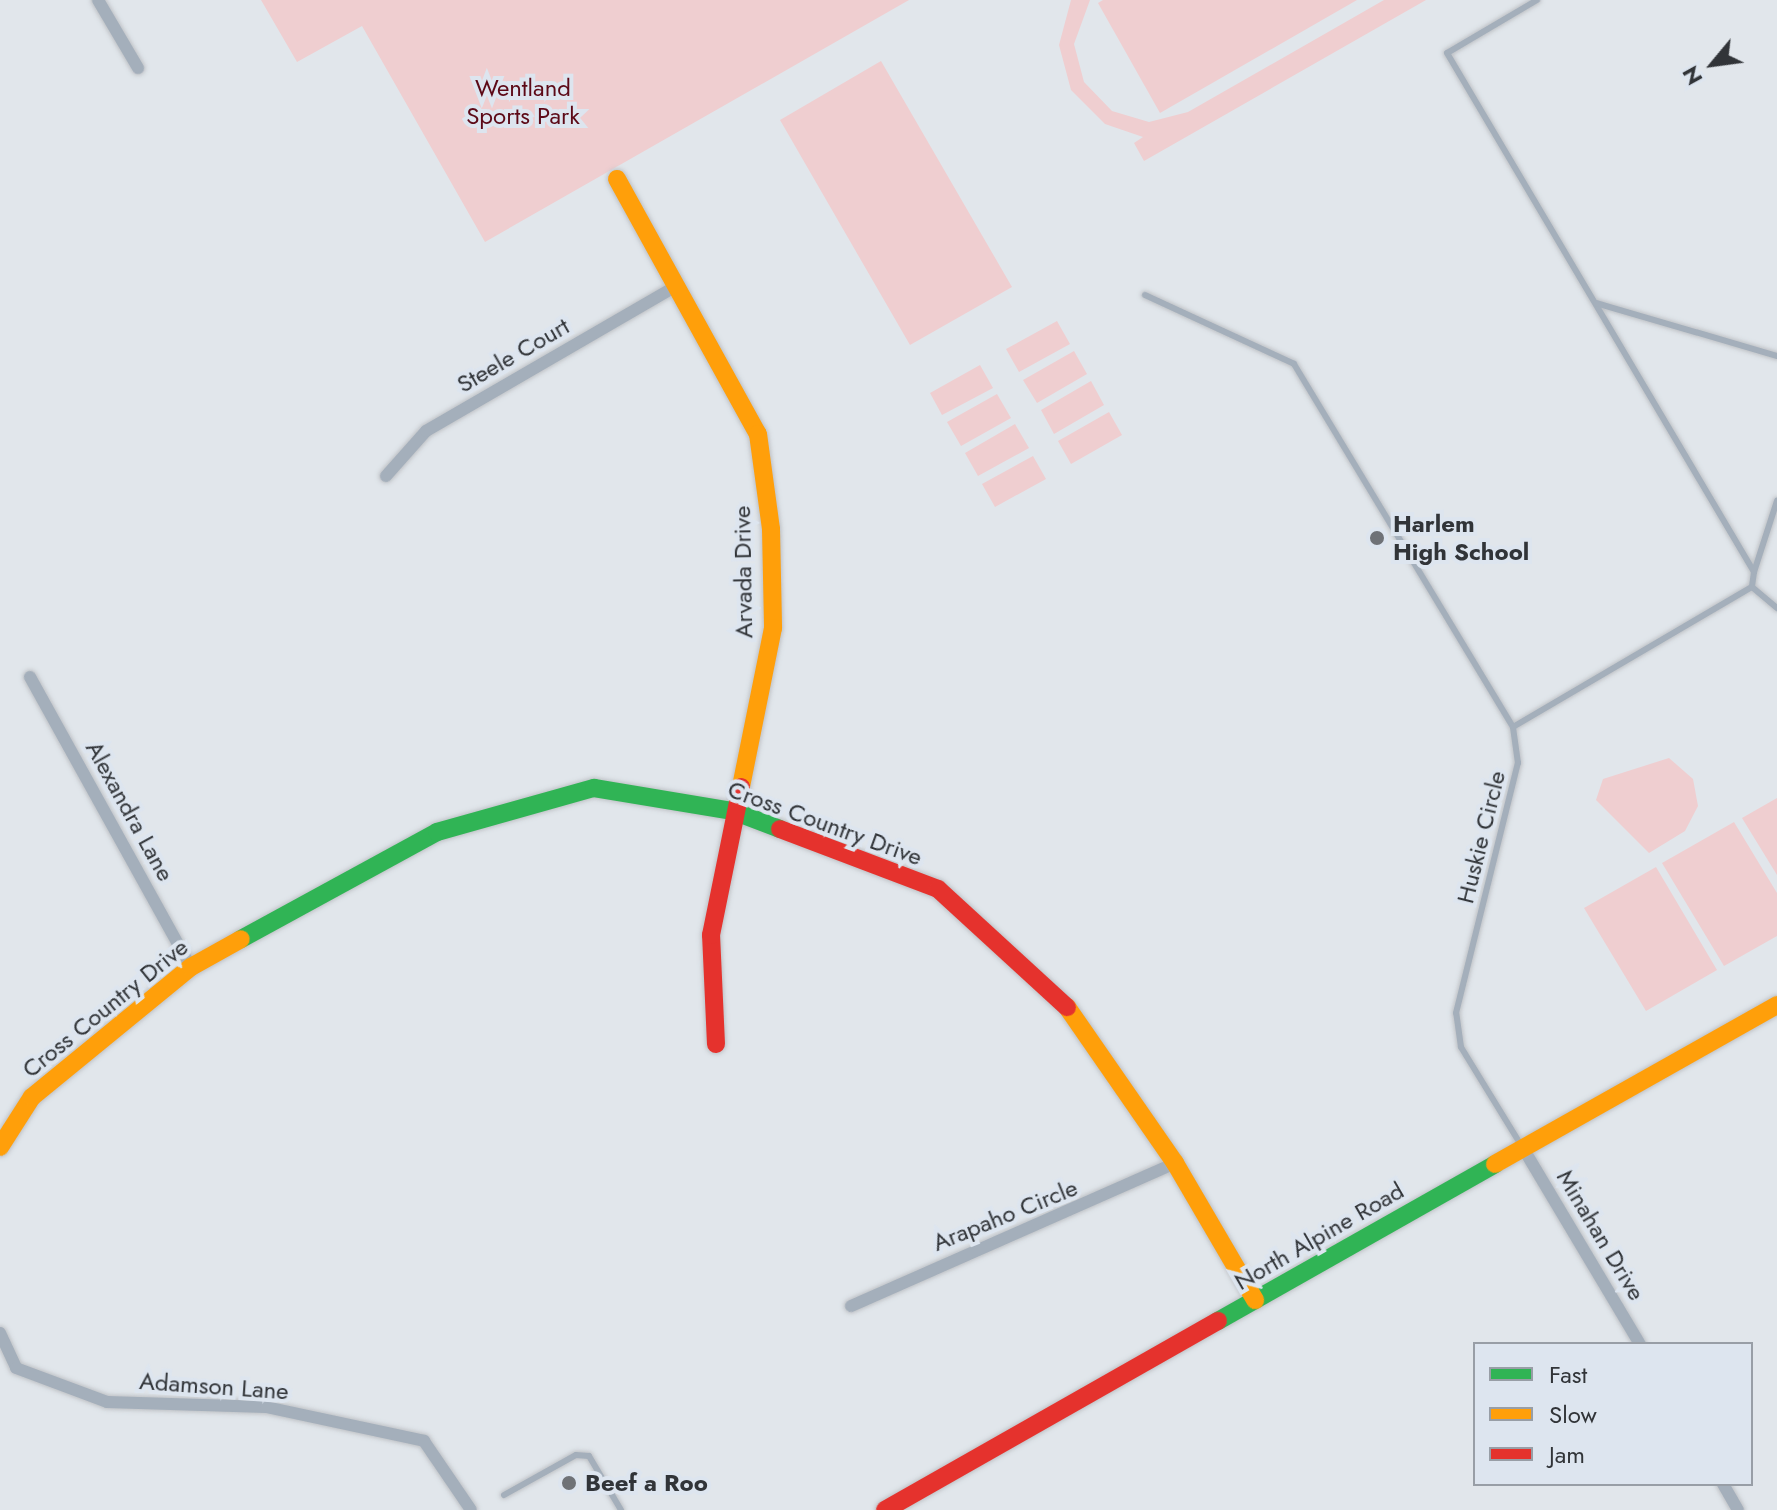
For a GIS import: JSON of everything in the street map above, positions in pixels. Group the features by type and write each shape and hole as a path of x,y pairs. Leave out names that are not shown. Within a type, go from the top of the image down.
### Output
{"street":[{"path":"98,0 138,68"},
{"name":"Arvada Drive","path":"617,179 758,434 771,529 773,628 733,811 711,935 716,1044"},
{"name":"Steele Court","path":"386,476 426,431 674,287"},
{"name":"Alexandra Lane","path":"30,677 191,967"},
{"name":"Cross Country Drive","path":"0,1147 32,1097 191,967 437,832 594,788 733,811 938,889 1064,1003 1175,1163 1255,1300"},
{"name":"North Alpine Road","path":"885,1510 1777,1005"},
{"name":"Minahan Drive","path":"1523,1148 1639,1342"},
{"name":"Arapaho Circle","path":"851,1306 1175,1163"},
{"name":"Adamson Lane","path":"0,1333 16,1368 107,1402 266,1407 424,1441 471,1510"},
{"path":"1724,1486 1738,1510"}],"lane":[{"path":"1537,0 1447,53 1754,572"},
{"path":"1145,295 1294,364 1513,727 1752,587"},
{"path":"1596,303 1777,356"},
{"path":"1752,587 1777,501"},
{"path":"1752,587 1777,608"},
{"name":"Huskie Circle","path":"1513,727 1518,763 1456,1013 1461,1047 1523,1148"},
{"path":"504,1495 576,1455 589,1456 621,1510"}],"green space":[{"name":"Wentland Sports Park","path":"261,0 909,0 485,242 362,26 297,62"},
{"path":"1071,0 1090,0 1074,44 1084,82 1112,111 1149,122 1188,112 1384,0 1426,0 1144,161 1134,143 1143,137 1105,124 1071,90 1059,45"},
{"path":"1103,0 1357,0 1160,113 1098,3"},
{"path":"881,61 1012,287 910,345 780,120"},
{"path":"1057,321 1070,344 1019,372 1006,349"},
{"path":"1074,351 1087,374 1037,403 1023,380"},
{"path":"980,365 993,388 942,415 930,393"},
{"path":"1091,381 1104,405 1054,434 1041,410"},
{"path":"997,394 1011,418 961,446 947,422"},
{"path":"1109,412 1122,435 1071,464 1058,441"},
{"path":"1015,424 1029,448 978,476 965,453"},
{"path":"1033,456 1046,479 995,507 982,484"},
{"path":"1669,758 1693,779 1698,806 1685,831 1649,853 1596,800 1603,779"},
{"path":"1777,798 1777,875 1742,818"},
{"path":"1734,822 1777,893 1777,936 1724,966 1662,863"},
{"path":"1656,867 1717,970 1646,1011 1584,908"}],"traffic: fast":[{"path":"241,939 437,832 594,788 733,811 780,829"},
{"path":"1218,1321 1495,1164"}],"traffic: slow":[{"path":"617,179 758,434 771,529 773,628 741,787"},
{"path":"0,1147 32,1097 191,967 241,939"},
{"path":"1495,1164 1777,1005"},
{"path":"1067,1007 1175,1163 1255,1300"}],"traffic: jam":[{"path":"716,1044 711,935 741,787"},
{"path":"780,829 938,889 1067,1007"},
{"path":"885,1510 1218,1321"}],"place":[{"name":"Harlem High School","path":"1377,538"},
{"name":"Beef a Roo","path":"569,1483"}]}
